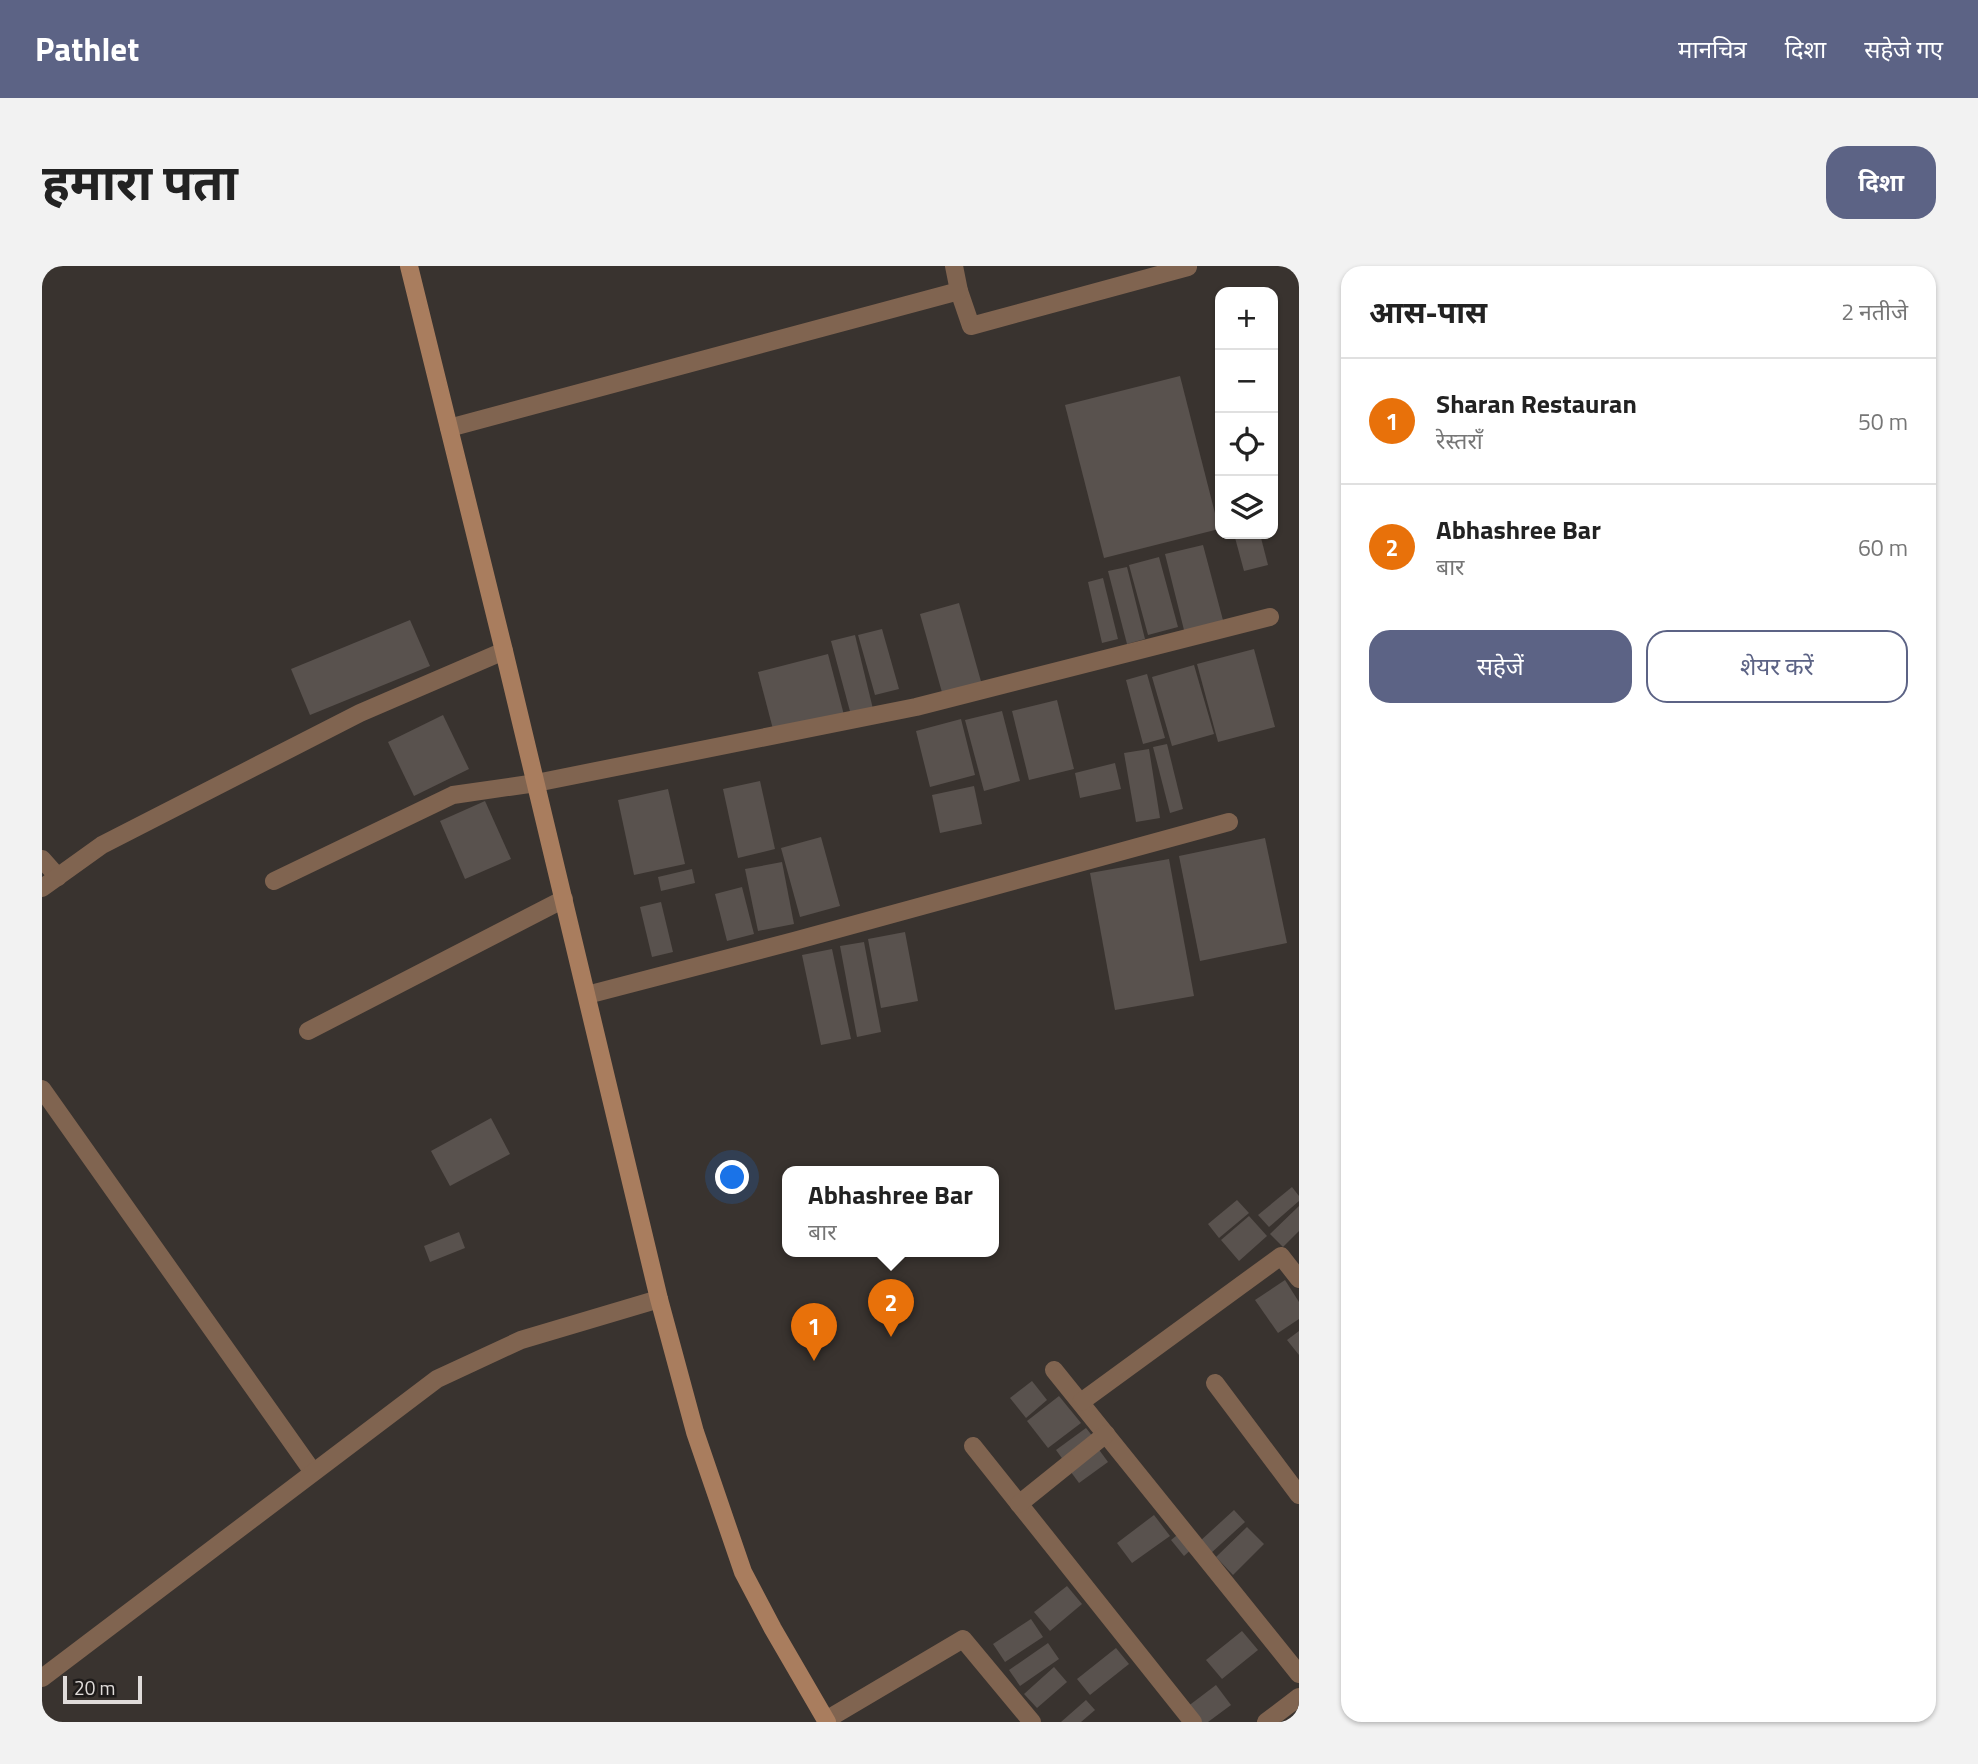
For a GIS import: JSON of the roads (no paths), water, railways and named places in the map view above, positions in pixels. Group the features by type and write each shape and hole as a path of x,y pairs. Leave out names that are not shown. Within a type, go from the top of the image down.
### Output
{"main road":[{"path":"409,266 659,1299 695,1433 743,1572 827,1721"}],"street":[{"path":"954,266 971,326 1188,267"},
{"path":"449,428 960,291"},
{"path":"274,881 453,795 536,783 916,707 1270,617"},
{"path":"42,888 102,845 360,713 504,651"},
{"path":"587,995 1229,822"},
{"path":"42,859 58,877"},
{"path":"309,1031 564,899"},
{"path":"42,1089 313,1472"},
{"path":"1081,1402 1281,1256 1299,1279"},
{"path":"42,1678 437,1379 521,1340 659,1299"},
{"path":"1054,1370 1299,1674"},
{"path":"1215,1383 1299,1495"},
{"path":"1019,1504 1107,1434"},
{"path":"973,1446 1193,1722"},
{"path":"827,1721 963,1639 1032,1722"},
{"path":"1266,1722 1299,1697"}],"place":[{"name":"Abhashree Bar","path":"891,1337"},
{"name":"Sharan Restauran","path":"814,1361"}]}
